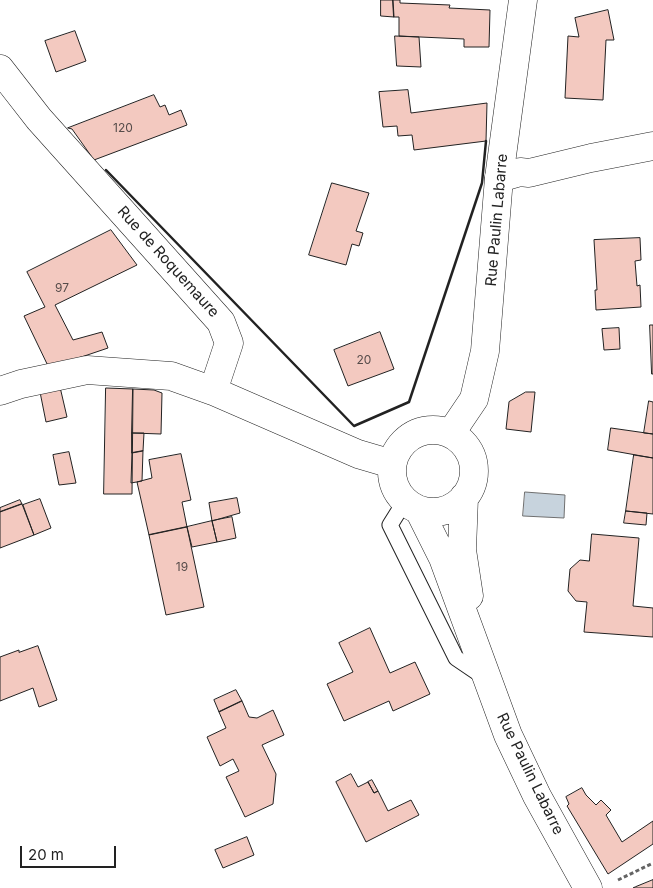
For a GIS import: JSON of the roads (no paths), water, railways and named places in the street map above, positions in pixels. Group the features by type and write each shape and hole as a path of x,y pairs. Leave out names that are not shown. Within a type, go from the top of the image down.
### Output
{"street":[{"name":"Rue Paulin Labarre","path":"451,434 474,399 485,351 499,178 523,0"},
{"name":"Rue de Roquemaure","path":"0,69 39,119 221,322 229,343 213,391"},
{"path":"499,178 520,172 529,173 653,146"},
{"path":"0,391 21,384 88,370 171,376 213,391 358,454 392,464"},
{"path":"426,430 439,430 451,434 465,446 473,462 474,474 464,498 462,550 483,667 442,558 412,505 396,490 392,477 392,464 396,452 414,434 426,430"},
{"path":"412,505 431,512 444,510 464,498"},
{"name":"Rue Paulin Labarre","path":"483,667 508,735 537,796 599,886"}]}
